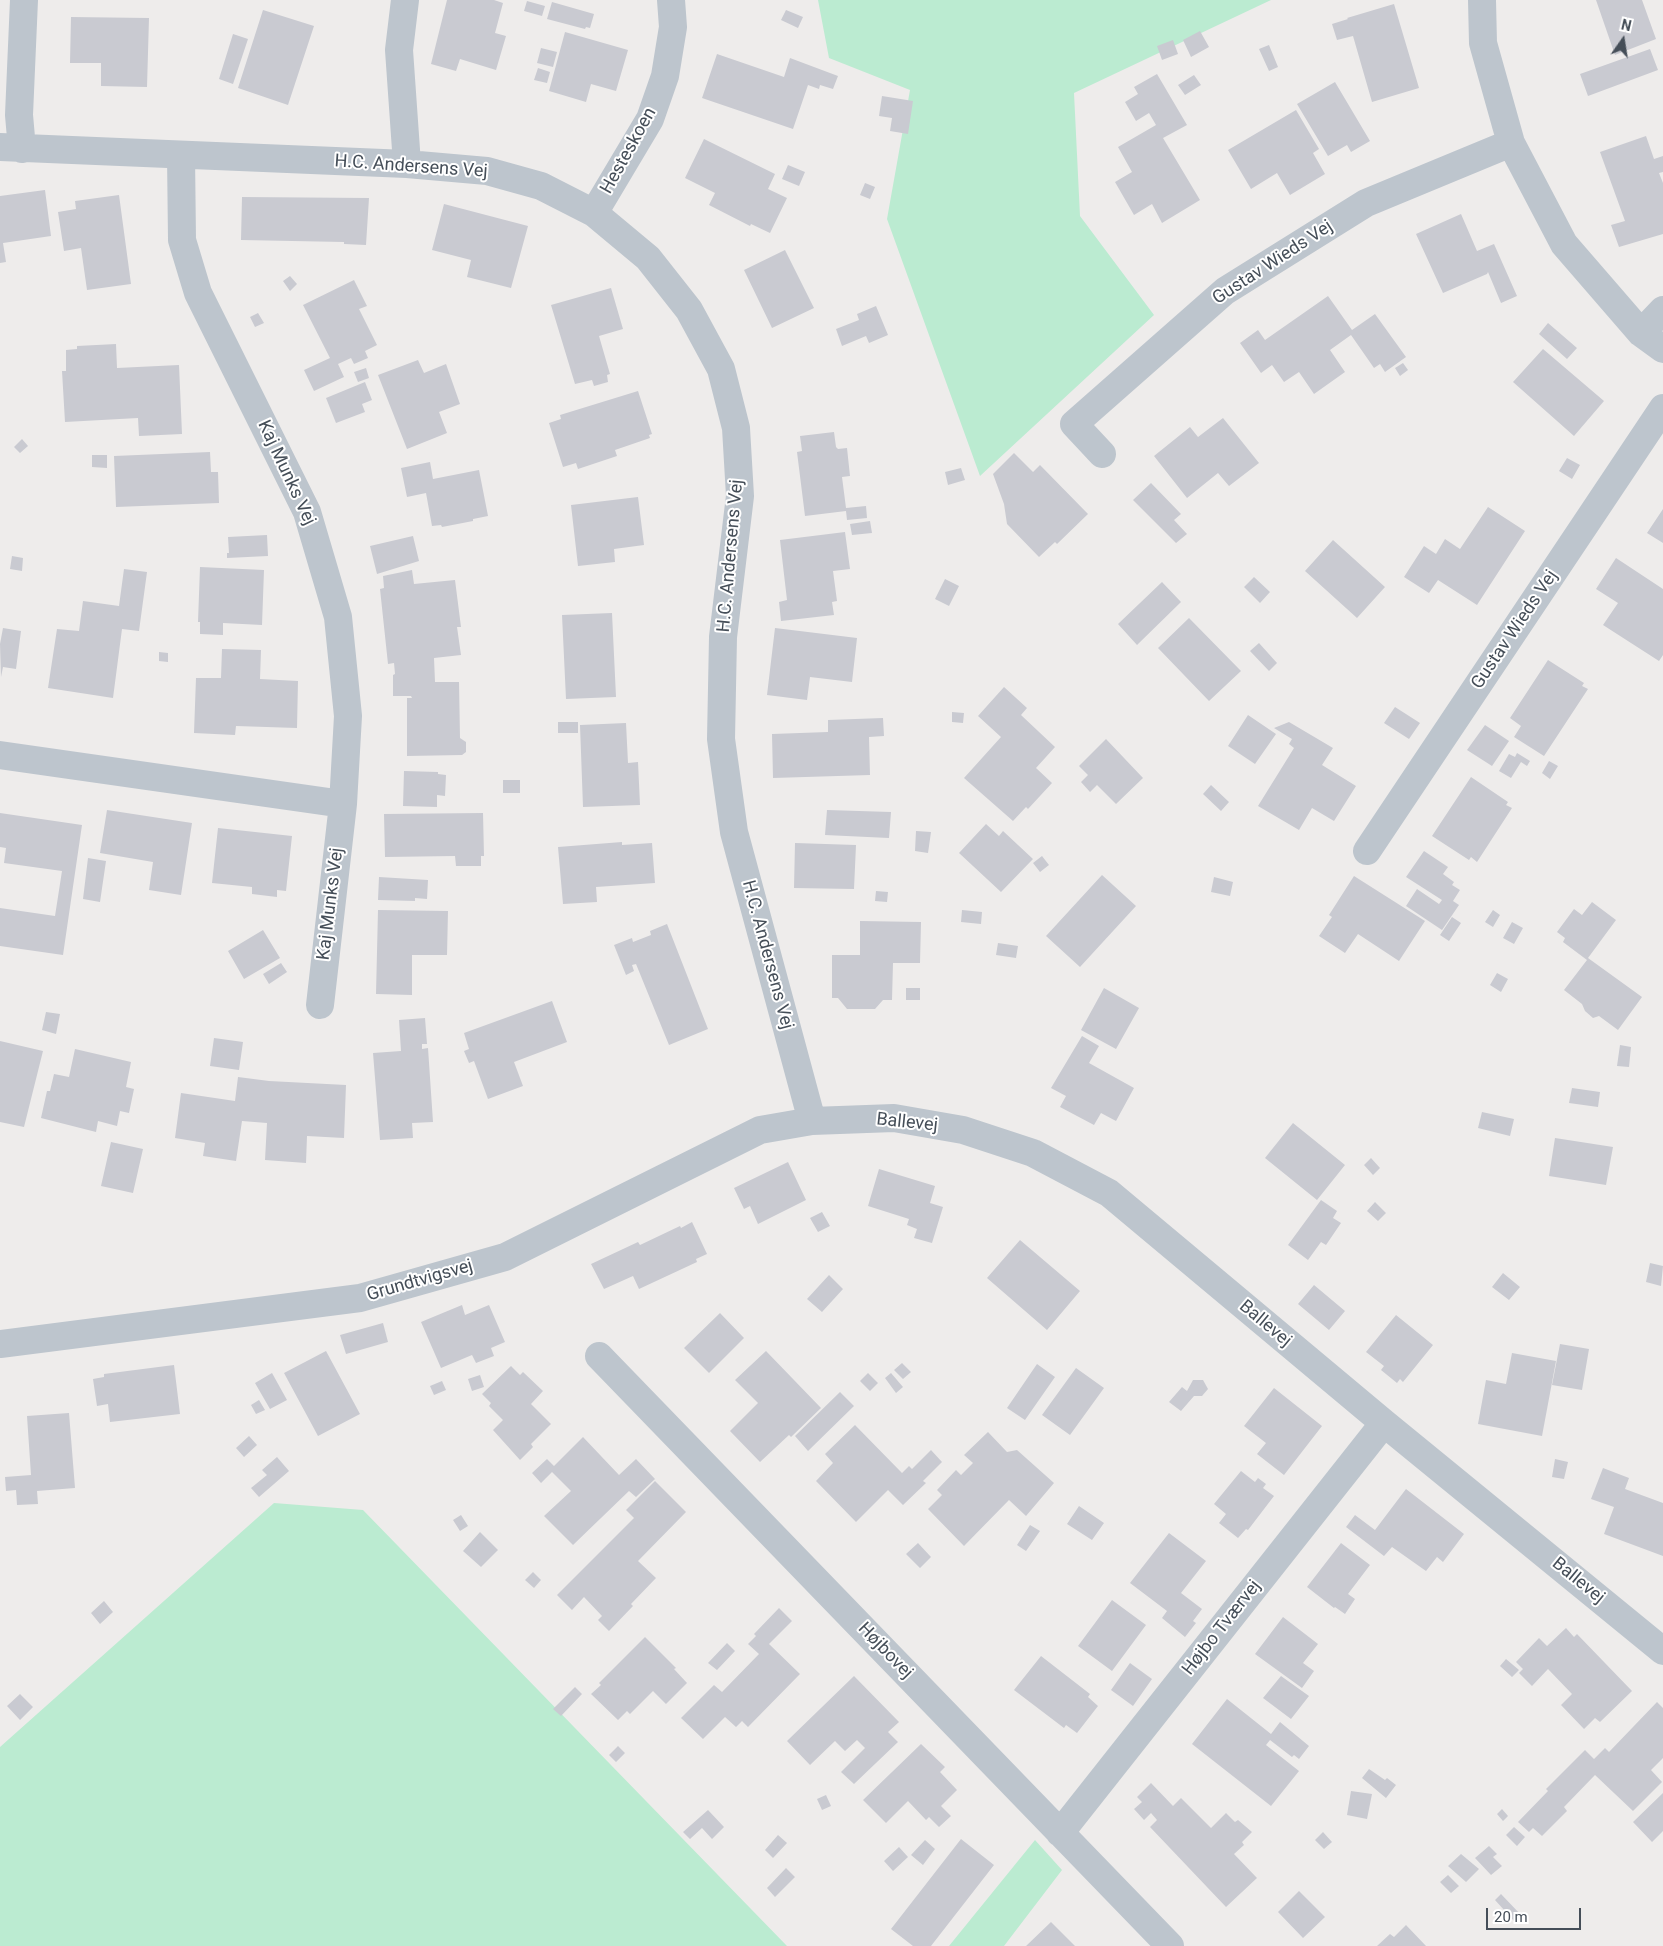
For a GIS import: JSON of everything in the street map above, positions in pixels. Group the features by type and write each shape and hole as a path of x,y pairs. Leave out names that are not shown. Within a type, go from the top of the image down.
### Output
{"street":[{"path":"11,148 19,115 24,0"},
{"path":"405,0 399,50 407,164"},
{"name":"Hesteskoen","path":"594,213 650,119 666,76 673,28 671,0"},
{"path":"1482,0 1484,43 1511,143 1564,244 1641,333 1663,349"},
{"name":"Gustav Wieds Vej","path":"1102,454 1074,424 1225,291 1366,203 1511,143"},
{"name":"H.C. Andersens Vej","path":"11,148 407,164 487,171 540,186 594,213 648,258 689,310 721,370 736,428 740,496 723,637 721,739 734,832 812,1121"},
{"name":"Kaj Munks Vej","path":"181,156 182,240 198,293 308,512 338,617 348,716 343,804 320,1005"},
{"path":"1641,333 1663,310"},
{"name":"Gustav Wieds Vej","path":"1367,851 1663,408"},
{"path":"0,755 343,804"},
{"name":"Ballevej","path":"812,1121 894,1118 963,1130 1033,1153 1109,1193 1384,1423 1663,1651"},
{"name":"Grundtvigsvej","path":"0,1344 360,1298 505,1257 760,1130 812,1121"},
{"name":"Højbovej","path":"599,1356 1170,1946"},
{"name":"Højbo Tværvej","path":"1060,1833 1384,1423"}],"green space":[{"path":"818,0 1271,0 1074,93 1080,216 1154,315 980,476 887,219 910,90 829,58"},
{"path":"274,1503 363,1510 787,1946 0,1946 0,1747"},
{"path":"1035,1840 1062,1870 1004,1946 949,1946"}],"building":[{"path":"447,0 494,0 503,3 495,33 506,36 496,70 460,59 456,71 431,64"},
{"path":"1596,0 1642,0 1656,39 1615,55"},
{"path":"527,1 545,6 542,16 524,11"},
{"path":"552,2 594,14 590,28 586,27 585,29 547,19"},
{"path":"1394,4 1419,88 1372,102 1353,36 1337,40 1332,24"},
{"path":"263,10 314,26 288,105 238,88"},
{"path":"786,10 803,17 798,28 781,20"},
{"path":"71,17 149,18 147,87 101,86 101,63 70,63"},
{"path":"1200,31 1209,47 1191,57 1183,40"},
{"path":"565,32 628,50 616,91 591,84 586,102 549,91"},
{"path":"233,34 248,39 233,84 219,79"},
{"path":"1173,40 1178,54 1162,60 1157,46"},
{"path":"1269,45 1278,67 1269,71 1259,49"},
{"path":"541,48 557,52 553,67 537,63"},
{"path":"1650,49 1658,70 1588,96 1580,74"},
{"path":"717,54 784,77 790,58 838,76 833,89 820,85 819,89 808,85 793,129 702,98"},
{"path":"538,68 550,72 547,83 534,80"},
{"path":"1157,74 1187,125 1163,138 1200,200 1162,223 1152,204 1134,215 1115,182 1132,172 1118,147 1156,125 1149,113 1136,121 1125,102 1138,94 1134,87"},
{"path":"1194,75 1201,85 1185,95 1178,85"},
{"path":"1335,82 1370,141 1351,152 1347,145 1328,156 1297,104"},
{"path":"882,96 913,101 908,134 890,131 892,118 879,116"},
{"path":"1296,110 1319,149 1313,153 1325,174 1290,195 1277,173 1251,189 1228,150"},
{"path":"1646,136 1654,159 1663,156 1663,172 1659,173 1663,183 1663,234 1619,247 1611,225 1625,221 1600,152"},
{"path":"704,139 775,174 768,189 787,198 770,233 751,224 750,226 709,205 715,193 685,178"},
{"path":"788,165 805,172 799,186 782,179"},
{"path":"865,183 875,187 870,199 860,195"},
{"path":"45,190 51,236 3,243 6,262 0,263 0,196"},
{"path":"119,195 131,284 87,290 81,248 64,251 58,212 76,209 75,201"},
{"path":"242,197 369,198 366,245 344,244 344,242 241,240"},
{"path":"444,204 528,226 511,288 467,277 471,260 432,250"},
{"path":"1461,214 1477,251 1494,244 1517,296 1501,303 1488,272 1443,293 1416,234"},
{"path":"785,250 814,308 772,328 744,270"},
{"path":"290,276 297,284 290,291 283,281"},
{"path":"354,280 367,306 359,309 377,345 365,351 368,358 354,364 351,358 338,364 344,377 314,391 304,370 330,358 303,305"},
{"path":"611,288 623,329 599,336 610,374 607,375 608,382 594,386 592,380 575,384 551,305"},
{"path":"1328,296 1352,330 1375,314 1406,357 1385,372 1380,364 1374,368 1351,335 1330,350 1345,372 1314,394 1299,372 1284,382 1272,365 1261,373 1240,343 1258,330 1265,340"},
{"path":"876,306 888,335 869,343 866,336 842,346 836,329 859,320 857,314"},
{"path":"258,313 264,323 255,327 250,317"},
{"path":"1548,323 1577,348 1567,359 1539,334"},
{"path":"116,344 117,368 179,365 182,434 139,436 138,418 65,422 62,371 66,371 66,350 77,349 77,346"},
{"path":"1543,349 1604,401 1574,436 1513,382"},
{"path":"418,360 424,373 446,364 460,404 439,412 447,433 407,449 378,375"},
{"path":"1403,363 1408,370 1400,376 1395,368"},
{"path":"366,368 369,378 358,382 354,372"},
{"path":"365,382 372,400 362,404 365,412 336,423 326,398"},
{"path":"638,391 652,434 649,435 650,438 615,450 617,456 578,469 576,463 563,467 549,423 561,419 560,415"},
{"path":"1223,418 1259,463 1229,486 1218,473 1187,498 1154,456 1190,427 1198,437"},
{"path":"834,432 836,447 838,449 847,448 850,476 842,477 846,508 866,506 867,518 847,520 846,511 805,516 797,452 802,451 800,436"},
{"path":"22,439 28,446 20,453 14,447"},
{"path":"210,452 211,472 218,472 219,503 116,507 114,456"},
{"path":"1014,453 1033,472 1040,465 1088,514 1057,544 1055,542 1039,557 1007,524 1004,504 993,474"},
{"path":"92,455 107,455 107,468 92,467"},
{"path":"1567,458 1580,465 1572,479 1559,471"},
{"path":"430,462 433,479 479,470 488,516 442,527 441,525 432,526 426,493 407,497 401,468"},
{"path":"961,468 965,480 948,485 945,472"},
{"path":"1151,483 1181,514 1174,520 1187,534 1176,543 1133,500"},
{"path":"638,497 644,545 614,549 615,562 578,566 571,505"},
{"path":"1488,507 1525,531 1477,605 1438,580 1429,593 1404,577 1424,546 1436,554 1445,539 1460,549"},
{"path":"1663,509 1663,543 1647,533"},
{"path":"870,521 872,533 852,535 850,524"},
{"path":"845,532 850,569 833,571 837,601 832,602 834,615 781,621 779,602 787,600 780,540"},
{"path":"267,535 268,556 227,558 227,553 229,553 228,537"},
{"path":"413,536 419,561 377,574 370,546"},
{"path":"1333,540 1385,587 1357,618 1305,571"},
{"path":"12,556 23,558 22,571 10,569"},
{"path":"1616,558 1663,589 1663,655 1659,661 1603,625 1618,603 1596,589"},
{"path":"200,567 264,570 262,625 223,623 223,635 200,634 200,622 198,622"},
{"path":"124,569 147,572 139,631 122,629 113,698 48,688 57,629 79,631 83,601 119,606"},
{"path":"412,570 414,584 455,580 461,627 457,627 461,655 434,658 435,682 459,682 460,738 466,742 466,752 462,755 407,756 407,698 412,698 411,696 393,696 394,663 388,664 380,589 384,588 383,576"},
{"path":"1254,577 1270,592 1260,603 1244,587"},
{"path":"945,579 959,586 949,606 935,599"},
{"path":"1162,582 1181,602 1137,645 1118,624"},
{"path":"612,613 616,697 566,699 562,615"},
{"path":"1189,618 1241,671 1209,701 1158,648"},
{"path":"3,628 21,631 16,669 3,667 1,677 0,644"},
{"path":"775,628 857,638 852,682 810,677 807,700 767,695"},
{"path":"1259,643 1277,663 1269,671 1250,651"},
{"path":"222,649 261,650 260,679 298,681 297,728 236,726 235,735 194,733 196,678 221,678"},
{"path":"159,652 168,653 168,662 159,661"},
{"path":"1548,660 1584,683 1582,686 1588,689 1544,756 1514,737 1521,726 1510,718"},
{"path":"1004,687 1027,708 1021,715 1055,747 1036,768 1052,783 1028,809 1026,807 1013,821 964,778 1001,737 978,716"},
{"path":"1395,707 1420,723 1409,739 1384,723"},
{"path":"952,712 964,713 963,723 952,722"},
{"path":"1248,715 1276,734 1255,764 1228,746"},
{"path":"883,718 884,736 869,737 870,775 773,778 772,734 828,732 828,720"},
{"path":"558,722 578,722 578,733 558,733"},
{"path":"1289,722 1333,748 1322,765 1356,786 1334,821 1312,808 1299,830 1258,806 1294,748 1289,744 1292,739 1274,728"},
{"path":"626,723 628,763 638,762 640,805 583,807 580,725"},
{"path":"1485,725 1509,741 1492,766 1467,750"},
{"path":"1106,739 1143,778 1116,804 1097,785 1090,792 1081,782 1088,775 1079,766"},
{"path":"1517,753 1530,761 1527,766 1521,762 1511,778 1499,771 1509,754 1515,757"},
{"path":"1549,761 1558,766 1550,779 1542,773"},
{"path":"404,771 438,772 438,774 446,775 445,796 437,795 437,807 403,806"},
{"path":"1471,777 1508,802 1506,805 1512,808 1477,862 1471,857 1469,860 1432,836"},
{"path":"503,780 520,780 520,793 503,793"},
{"path":"1211,785 1229,802 1221,811 1203,794"},
{"path":"107,810 192,823 181,895 149,890 153,862 100,853"},
{"path":"827,810 891,812 889,838 825,835"},
{"path":"0,813 82,825 63,955 0,946 0,908 55,916 62,871 4,863 6,848 0,847"},
{"path":"483,813 484,856 481,856 481,866 456,866 455,856 385,857 384,814"},
{"path":"986,824 999,836 1003,831 1033,859 1001,892 959,853"},
{"path":"218,828 292,836 286,891 277,890 277,897 252,894 252,887 212,883"},
{"path":"916,831 931,832 928,853 915,851"},
{"path":"622,842 622,845 652,843 655,883 596,887 597,902 563,904 558,847"},
{"path":"795,843 856,845 854,889 794,888"},
{"path":"1424,851 1448,867 1443,874 1454,882 1452,885 1460,890 1453,901 1459,905 1442,930 1406,906 1417,889 1439,904 1442,900 1406,877"},
{"path":"1042,856 1049,865 1040,872 1033,863"},
{"path":"88,858 106,861 100,902 83,899"},
{"path":"1102,875 1136,906 1080,967 1046,936"},
{"path":"1354,876 1425,921 1399,961 1358,934 1345,953 1319,936 1332,917 1329,915"},
{"path":"379,877 428,880 427,899 415,898 415,901 378,900"},
{"path":"1214,877 1233,882 1230,896 1211,892"},
{"path":"876,891 888,892 887,902 875,901"},
{"path":"1592,902 1616,920 1588,958 1642,997 1618,1030 1599,1016 1593,1018 1585,1011 1582,1004 1564,990 1587,960 1563,942 1565,938 1557,932 1574,909 1582,915"},
{"path":"378,910 448,911 447,955 412,955 412,995 376,994"},
{"path":"962,910 982,912 981,924 961,922"},
{"path":"1493,910 1500,915 1493,927 1485,922"},
{"path":"1452,917 1461,923 1449,941 1440,935"},
{"path":"860,921 921,922 920,963 893,963 892,1000 883,1000 875,1009 847,1009 838,998 832,998 832,955 860,955"},
{"path":"1512,922 1523,928 1514,944 1503,938"},
{"path":"667,924 708,1029 669,1045 636,964 632,965 634,971 626,975 614,945 632,938 633,942 651,935 650,931"},
{"path":"263,930 280,958 244,979 228,951"},
{"path":"998,943 1018,946 1016,958 996,955"},
{"path":"281,963 287,972 269,984 263,974"},
{"path":"1497,973 1508,979 1501,992 1490,985"},
{"path":"906,988 920,988 920,1000 906,1000"},
{"path":"1104,988 1139,1008 1116,1049 1081,1030"},
{"path":"552,1001 567,1042 514,1062 523,1086 488,1099 474,1061 469,1063 464,1051 469,1049 464,1033"},
{"path":"46,1012 60,1014 56,1034 42,1030"},
{"path":"425,1018 427,1044 422,1044 422,1049 428,1048 433,1122 412,1123 413,1138 380,1140 373,1053 401,1051 399,1020"},
{"path":"1082,1036 1099,1046 1089,1063 1134,1088 1116,1121 1101,1113 1094,1125 1060,1107 1066,1096 1051,1088"},
{"path":"214,1038 243,1042 239,1070 210,1066"},
{"path":"0,1041 43,1051 24,1127 0,1122"},
{"path":"1620,1045 1631,1047 1629,1067 1617,1066"},
{"path":"75,1049 131,1062 126,1087 134,1089 129,1113 120,1111 117,1126 98,1121 96,1132 41,1118 47,1091 50,1091 54,1074 69,1077"},
{"path":"238,1077 269,1081 346,1085 344,1138 307,1136 306,1163 265,1160 267,1123 242,1121 236,1161 203,1156 205,1143 175,1138 181,1093 235,1101"},
{"path":"1572,1088 1600,1092 1598,1107 1569,1103"},
{"path":"1482,1112 1514,1119 1510,1136 1478,1128"},
{"path":"1293,1123 1345,1165 1317,1200 1265,1158"},
{"path":"1555,1138 1613,1147 1606,1185 1549,1176"},
{"path":"111,1142 143,1149 133,1193 101,1186"},
{"path":"1371,1158 1380,1168 1373,1175 1364,1165"},
{"path":"788,1162 806,1200 758,1224 750,1206 744,1209 734,1188"},
{"path":"879,1169 935,1186 930,1203 943,1207 932,1243 914,1238 917,1229 907,1225 909,1219 868,1206"},
{"path":"1321,1200 1337,1211 1333,1218 1341,1223 1326,1245 1321,1242 1308,1260 1288,1245"},
{"path":"1375,1202 1386,1213 1378,1221 1367,1211"},
{"path":"822,1212 830,1226 818,1232 810,1218"},
{"path":"692,1222 707,1254 696,1259 697,1262 639,1289 633,1276 604,1289 591,1264 638,1242 640,1245"},
{"path":"1020,1240 1080,1291 1047,1330 987,1278"},
{"path":"1650,1263 1663,1266 1661,1286 1646,1282"},
{"path":"1503,1273 1520,1287 1509,1300 1492,1287"},
{"path":"829,1275 843,1289 822,1312 807,1299"},
{"path":"1314,1285 1345,1311 1329,1330 1298,1304"},
{"path":"462,1305 465,1315 489,1305 505,1342 491,1348 494,1356 476,1363 472,1355 441,1368 421,1322"},
{"path":"720,1313 744,1338 709,1373 684,1348"},
{"path":"1396,1315 1433,1345 1403,1382 1400,1379 1397,1383 1381,1370 1384,1366 1366,1352"},
{"path":"383,1323 388,1342 346,1354 340,1335"},
{"path":"1560,1344 1589,1349 1582,1390 1552,1385"},
{"path":"326,1351 360,1414 318,1436 284,1373"},
{"path":"766,1351 821,1408 791,1437 789,1435 760,1462 730,1431 758,1403 735,1380"},
{"path":"1512,1353 1556,1361 1542,1436 1478,1424 1486,1380 1506,1384"},
{"path":"902,1363 911,1372 903,1379 894,1370"},
{"path":"1037,1364 1055,1377 1025,1420 1007,1408"},
{"path":"174,1365 180,1414 110,1422 108,1404 97,1406 93,1379 104,1377 104,1374"},
{"path":"511,1366 520,1375 523,1372 543,1391 531,1404 551,1424 531,1444 533,1447 520,1460 493,1430 503,1420 489,1406 491,1403 482,1394"},
{"path":"1076,1368 1104,1388 1070,1435 1042,1415"},
{"path":"272,1373 287,1400 270,1409 255,1383"},
{"path":"868,1373 878,1383 870,1391 860,1381"},
{"path":"891,1373 903,1387 896,1393 885,1378"},
{"path":"480,1375 484,1387 472,1391 468,1379"},
{"path":"1193,1380 1203,1380 1208,1389 1202,1396 1194,1396 1181,1411 1169,1402 1182,1387 1187,1391"},
{"path":"442,1381 446,1390 434,1395 430,1386"},
{"path":"1274,1388 1322,1426 1284,1475 1257,1454 1266,1443 1244,1426"},
{"path":"840,1392 854,1406 808,1451 795,1436"},
{"path":"259,1400 265,1410 256,1414 251,1405"},
{"path":"69,1413 75,1488 37,1491 38,1504 17,1505 16,1490 6,1491 5,1477 31,1475 27,1416"},
{"path":"855,1425 902,1473 909,1466 912,1469 931,1450 942,1462 923,1481 926,1483 903,1505 888,1490 856,1522 816,1481 833,1463 825,1454"},
{"path":"988,1432 1007,1452 1017,1450 1054,1483 1026,1516 1009,1500 964,1546 928,1509 942,1495 937,1490 956,1470 961,1475 973,1463 964,1455"},
{"path":"249,1436 257,1445 244,1457 236,1448"},
{"path":"583,1437 619,1475 636,1459 655,1479 636,1497 629,1491 573,1545 544,1516 571,1491 552,1472 541,1483 532,1473 547,1459 554,1466"},
{"path":"277,1457 289,1471 259,1497 251,1488 267,1475 262,1470"},
{"path":"1555,1459 1568,1462 1564,1479 1552,1477"},
{"path":"1603,1468 1629,1478 1625,1489 1663,1503 1663,1556 1604,1534 1614,1507 1591,1499"},
{"path":"1241,1471 1255,1482 1258,1478 1266,1484 1263,1488 1274,1496 1248,1530 1246,1529 1238,1538 1219,1523 1226,1514 1214,1504"},
{"path":"655,1481 686,1512 638,1561 656,1578 609,1631 598,1620 602,1616 584,1597 572,1610 557,1595 634,1518 626,1510"},
{"path":"1406,1489 1464,1534 1443,1562 1437,1557 1426,1571 1392,1547 1384,1556 1346,1527 1355,1515 1375,1530"},
{"path":"1079,1506 1104,1523 1092,1540 1067,1524"},
{"path":"461,1515 468,1526 460,1531 453,1520"},
{"path":"1030,1525 1040,1531 1026,1551 1017,1545"},
{"path":"480,1532 498,1550 481,1567 463,1551"},
{"path":"1169,1533 1206,1561 1181,1593 1202,1609 1193,1621 1196,1623 1185,1637 1162,1618 1167,1611 1130,1583"},
{"path":"918,1543 931,1557 920,1568 906,1554"},
{"path":"1341,1543 1370,1565 1348,1594 1355,1599 1345,1614 1307,1587"},
{"path":"533,1572 541,1580 534,1588 525,1580"},
{"path":"1112,1600 1146,1625 1112,1671 1078,1646"},
{"path":"104,1601 113,1612 100,1624 91,1613"},
{"path":"779,1608 792,1621 769,1644 800,1674 748,1727 742,1721 736,1727 725,1717 703,1739 681,1718 714,1685 722,1692 759,1654 748,1644 756,1636 754,1634"},
{"path":"1283,1617 1318,1644 1303,1663 1314,1671 1302,1688 1255,1654"},
{"path":"1566,1628 1574,1637 1577,1634 1632,1691 1600,1722 1595,1718 1584,1729 1561,1705 1572,1694 1548,1669 1532,1686 1519,1673 1523,1669 1516,1662 1539,1638 1547,1646"},
{"path":"645,1637 676,1668 674,1669 687,1683 666,1704 653,1691 630,1714 627,1711 618,1720 591,1694 601,1685 599,1683"},
{"path":"727,1643 735,1651 717,1670 708,1663"},
{"path":"1041,1656 1090,1694 1088,1697 1098,1706 1077,1733 1066,1725 1064,1728 1014,1690"},
{"path":"1506,1659 1519,1670 1512,1677 1500,1666"},
{"path":"1130,1663 1152,1679 1133,1706 1111,1690"},
{"path":"854,1676 899,1722 888,1732 898,1742 854,1784 841,1772 865,1748 857,1740 845,1751 835,1741 810,1765 787,1741"},
{"path":"1281,1676 1309,1696 1291,1719 1263,1698"},
{"path":"575,1687 582,1694 561,1716 553,1709"},
{"path":"20,1694 33,1707 20,1720 7,1706"},
{"path":"1227,1699 1271,1734 1280,1722 1309,1746 1299,1759 1294,1755 1292,1757 1270,1740 1266,1745 1299,1771 1271,1806 1192,1744"},
{"path":"1657,1702 1663,1708 1663,1758 1651,1770 1662,1782 1633,1811 1595,1775 1564,1807 1567,1811 1542,1836 1533,1828 1529,1832 1518,1822 1548,1791 1546,1789 1585,1750 1594,1759 1605,1748 1609,1752"},
{"path":"921,1744 945,1767 940,1772 957,1790 941,1806 951,1816 939,1827 929,1817 926,1820 908,1801 886,1823 863,1800"},
{"path":"618,1746 625,1753 616,1762 609,1755"},
{"path":"1369,1769 1396,1785 1386,1798 1362,1778"},
{"path":"1151,1783 1173,1806 1181,1798 1211,1828 1226,1813 1235,1822 1238,1820 1252,1832 1242,1842 1244,1845 1234,1854 1257,1878 1226,1907 1150,1827 1157,1820 1151,1813 1144,1820 1134,1809 1142,1802 1137,1797"},
{"path":"1351,1791 1372,1794 1367,1819 1347,1815"},
{"path":"1663,1793 1663,1831 1652,1842 1633,1822"},
{"path":"826,1795 831,1806 822,1810 817,1799"},
{"path":"1502,1809 1508,1816 1503,1821 1497,1814"},
{"path":"708,1810 724,1827 712,1839 702,1828 690,1839 683,1832"},
{"path":"1514,1827 1525,1837 1517,1846 1506,1835"},
{"path":"1323,1832 1332,1842 1324,1849 1315,1840"},
{"path":"778,1835 787,1843 773,1858 765,1850"},
{"path":"961,1839 994,1865 931,1946 913,1946 891,1929"},
{"path":"925,1840 935,1849 923,1865 911,1855"},
{"path":"1489,1846 1497,1854 1493,1857 1502,1866 1491,1875 1475,1858"},
{"path":"899,1847 908,1857 893,1871 884,1861"},
{"path":"1461,1854 1479,1869 1466,1882 1448,1866"},
{"path":"786,1868 795,1877 775,1897 767,1888"},
{"path":"1448,1875 1459,1886 1451,1893 1440,1882"},
{"path":"1299,1891 1325,1917 1303,1938 1278,1912"},
{"path":"1501,1894 1521,1915 1514,1921 1495,1900"},
{"path":"1051,1922 1075,1946 1026,1946"},
{"path":"1406,1925 1426,1946 1377,1946 1390,1934 1394,1937"}]}
